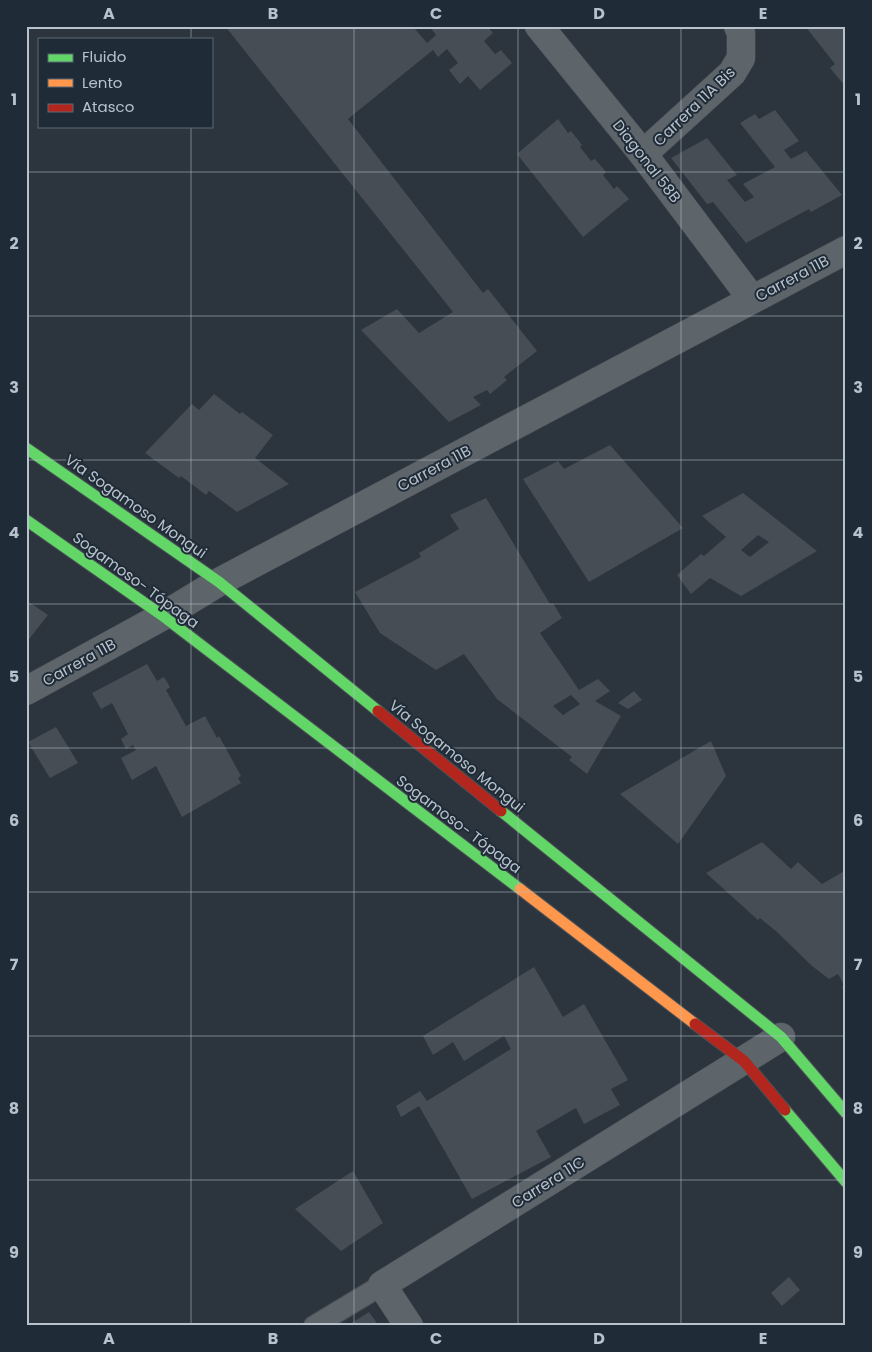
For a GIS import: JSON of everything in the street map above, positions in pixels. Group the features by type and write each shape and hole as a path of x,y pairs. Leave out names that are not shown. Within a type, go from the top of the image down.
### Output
{"main road":[{"name":"Vía Sogamoso Mongui","path":"26,448 219,582 782,1037 846,1113"},
{"name":"Sogamoso- Tópaga","path":"26,520 162,616 744,1061 846,1182"}],"street":[{"name":"Diagonal 58B","path":"539,26 643,154 752,299"},
{"name":"Carrera 11A Bis","path":"643,154 732,74 741,58 741,33 738,26"},
{"name":"Carrera 11B","path":"26,691 162,616 219,582 846,250"},
{"name":"Carrera 11C","path":"382,1285 782,1037"},
{"path":"382,1285 409,1326"}],"lane":[{"name":"Carrera 11C","path":"314,1326 382,1285"}],"building":[{"path":"225,26 419,26 415,29 427,43 436,35 429,26 487,26 493,33 484,41 495,54 501,50 512,63 480,90 468,76 460,84 449,70 458,63 447,49 438,57 433,50 348,119 483,293 488,289 537,351 504,377 507,380 490,394 487,390 473,397 481,405 449,422 361,330 397,309 419,333 453,312"},
{"path":"805,26 846,26 846,87 830,68 835,64"},
{"path":"775,110 799,141 784,150 791,159 806,151 842,195 811,212 809,209 746,243 713,202 707,204 671,158 707,138 737,175 727,180 745,202 754,197 743,184 775,167 740,123 755,114 759,119"},
{"path":"558,119 568,133 571,131 582,145 580,147 591,161 595,159 606,172 603,175 614,189 617,186 629,199 583,237 517,154"},
{"path":"214,394 240,414 242,412 273,435 255,458 289,484 237,512 209,491 206,495 181,476 179,478 145,453 192,404 199,410"},
{"path":"610,445 683,528 589,582 523,479 558,461 564,469"},
{"path":"743,493 817,551 741,596 710,578 691,594 677,575 701,554 704,556 726,537 702,516","holes":["758,535 769,542 750,557 741,550"]},
{"path":"486,498 550,604 553,603 562,618 540,633 579,690 598,679 610,691 595,701 621,716 587,774 569,760 572,757 497,699 464,654 436,670 380,633 355,592 421,557 419,553 459,529 450,515","holes":["571,695 580,704 563,715 553,706"]},
{"path":"26,600 48,615 26,643"},
{"path":"147,664 157,681 164,677 170,687 166,690 186,726 205,716 217,738 219,736 241,776 238,778 241,783 182,817 156,766 132,780 121,758 136,750 133,745 126,749 121,739 128,734 112,703 101,709 92,693"},
{"path":"634,691 642,700 628,709 618,703"},
{"path":"56,727 78,763 50,778 28,742"},
{"path":"711,741 726,776 678,844 620,794"},
{"path":"762,842 791,869 798,862 822,884 846,870 846,994 838,974 829,979 812,966 777,932 760,918 758,920 706,873"},
{"path":"534,967 563,1017 584,1004 628,1080 611,1089 620,1105 584,1124 576,1108 536,1131 551,1157 472,1199 419,1106 401,1117 396,1106 420,1091 427,1101 511,1049 504,1036 464,1061 453,1042 433,1055 423,1036"},
{"path":"353,1171 383,1223 341,1251 295,1209"},
{"path":"789,1277 800,1290 782,1306 771,1293"},
{"path":"369,1312 379,1326 347,1326"}],"traffic: fast":[{"path":"26,448 219,582 378,711"},
{"path":"26,520 163,616 520,889"},
{"path":"501,811 781,1037 846,1113"},
{"path":"785,1110 846,1182"}],"traffic: slow":[{"path":"520,889 695,1024"}],"traffic: jam":[{"path":"378,711 501,811"},
{"path":"695,1024 744,1061 785,1110"}]}
